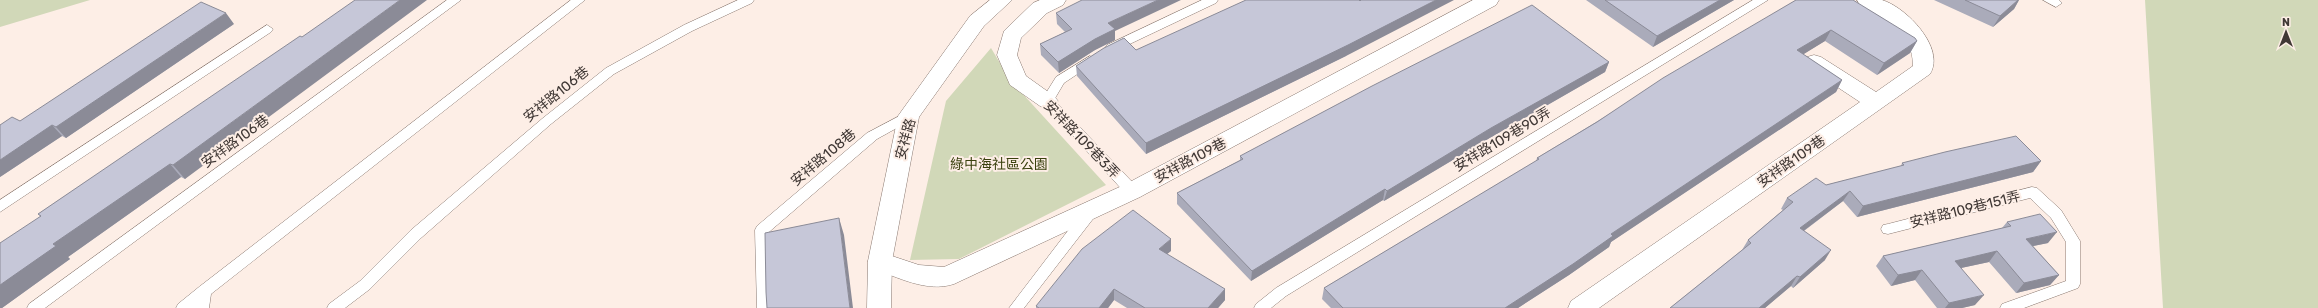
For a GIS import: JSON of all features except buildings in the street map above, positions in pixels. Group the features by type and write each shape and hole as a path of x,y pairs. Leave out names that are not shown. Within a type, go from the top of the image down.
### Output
{"street":[{"name":"安祥路","path":"879,308 880,261 909,116 977,21 1002,0"},
{"name":"安祥路109巷3弄","path":"1047,101 1017,80 1007,55 1011,36 1040,8 1056,0"},
{"name":"安祥路109巷","path":"880,261 918,275 946,277 1132,191 1489,0"},
{"name":"安祥路109巷","path":"1580,308 1923,69 1924,56 1914,34 1903,21 1867,0"},
{"path":"1814,62 1876,102"}],"lane":[{"name":"安祥路106巷","path":"34,308 455,0"},
{"path":"184,308 579,0"},
{"name":"安祥路106巷","path":"334,308 364,285 416,234 541,126 610,71 688,28 748,0"},
{"path":"1047,101 1060,80 1100,54 1212,0"},
{"name":"安祥路109巷90弄","path":"1261,308 1280,292 1762,0"},
{"path":"0,207 267,29"},
{"name":"安祥路109巷3弄","path":"1047,101 1132,191"},
{"name":"安祥路108巷","path":"764,308 762,230 872,136 909,116"},
{"name":"安祥路109巷151弄","path":"1888,229 2032,192 2056,214 2073,241 2073,284 2007,308"},
{"path":"1016,308 1092,209"},
{"path":"202,308 204,291"}],"green space":[{"path":"0,0 90,0 0,27"},
{"path":"2145,0 2318,0 2318,308 2163,308"},
{"name":"綠中海社區公園","path":"991,48 1010,80 1106,185 959,259 910,260 946,101"}]}
